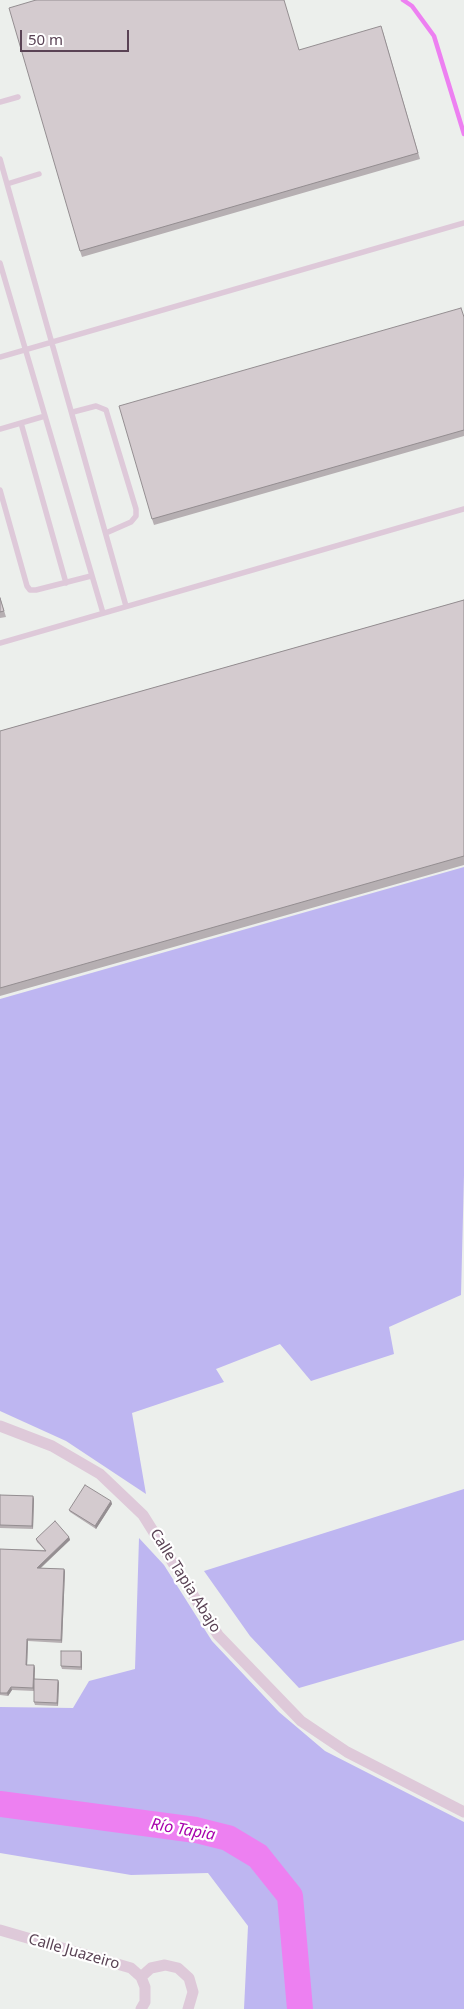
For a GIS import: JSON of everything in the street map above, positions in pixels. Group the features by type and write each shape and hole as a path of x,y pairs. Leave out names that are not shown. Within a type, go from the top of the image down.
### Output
{"street":[{"name":"Calle Tapia Abajo","path":"0,1426 52,1446 100,1474 143,1515 218,1635 301,1721 347,1752 464,1812"},
{"name":"Calle Juazeiro","path":"0,1930 131,1968 141,1977"},
{"path":"141,2009 145,2002 145,1987 141,1977 151,1968 165,1965 178,1968 189,1978 193,1992 188,2009"}],"lane":[{"path":"0,102 18,97"},
{"path":"0,159 73,412 126,606"},
{"path":"7,184 40,174"},
{"path":"0,357 464,223"},
{"path":"0,263 3,282 103,613"},
{"path":"73,412 96,406 106,410 136,509 136,516 130,522 106,533"},
{"path":"0,429 45,416"},
{"path":"20,423 66,584"},
{"path":"0,490 27,586 36,590 92,576"},
{"path":"0,643 464,509"}],"shaded area":[{"path":"464,867 464,1175 461,1295 389,1327 394,1354 311,1381 280,1344 216,1369 224,1382 132,1413 146,1494 66,1441 0,1411 0,999"},
{"path":"464,1489 464,1640 299,1688 250,1636 204,1571"},
{"path":"139,1538 164,1565 212,1641 279,1712 325,1751 464,1822 464,2009 244,2009 248,1926 208,1873 131,1875 0,1853 0,1707 73,1708 89,1681 135,1669"}],"building":[{"path":"36,0 284,0 299,50 381,26 418,153 80,251 9,8"},
{"path":"461,308 464,317 464,430 152,519 119,406"},
{"path":"0,598 4,611 0,612"},
{"path":"464,600 464,856 0,988 0,731"},
{"path":"85,1485 111,1501 95,1526 69,1510"},
{"path":"0,1495 33,1496 32,1526 0,1525"},
{"path":"55,1521 69,1537 37,1568 64,1569 61,1640 27,1639 26,1665 34,1665 33,1688 11,1687 7,1693 0,1693 0,1549 46,1551 36,1539"},
{"path":"61,1651 81,1651 81,1667 61,1666"},
{"path":"34,1679 58,1680 57,1703 34,1702"}],"waterway":[{"path":"403,0 412,6 434,36 464,134"},
{"name":"Río Tapia","path":"0,1804 196,1830 228,1838 258,1856 290,1896 300,2009"}]}
